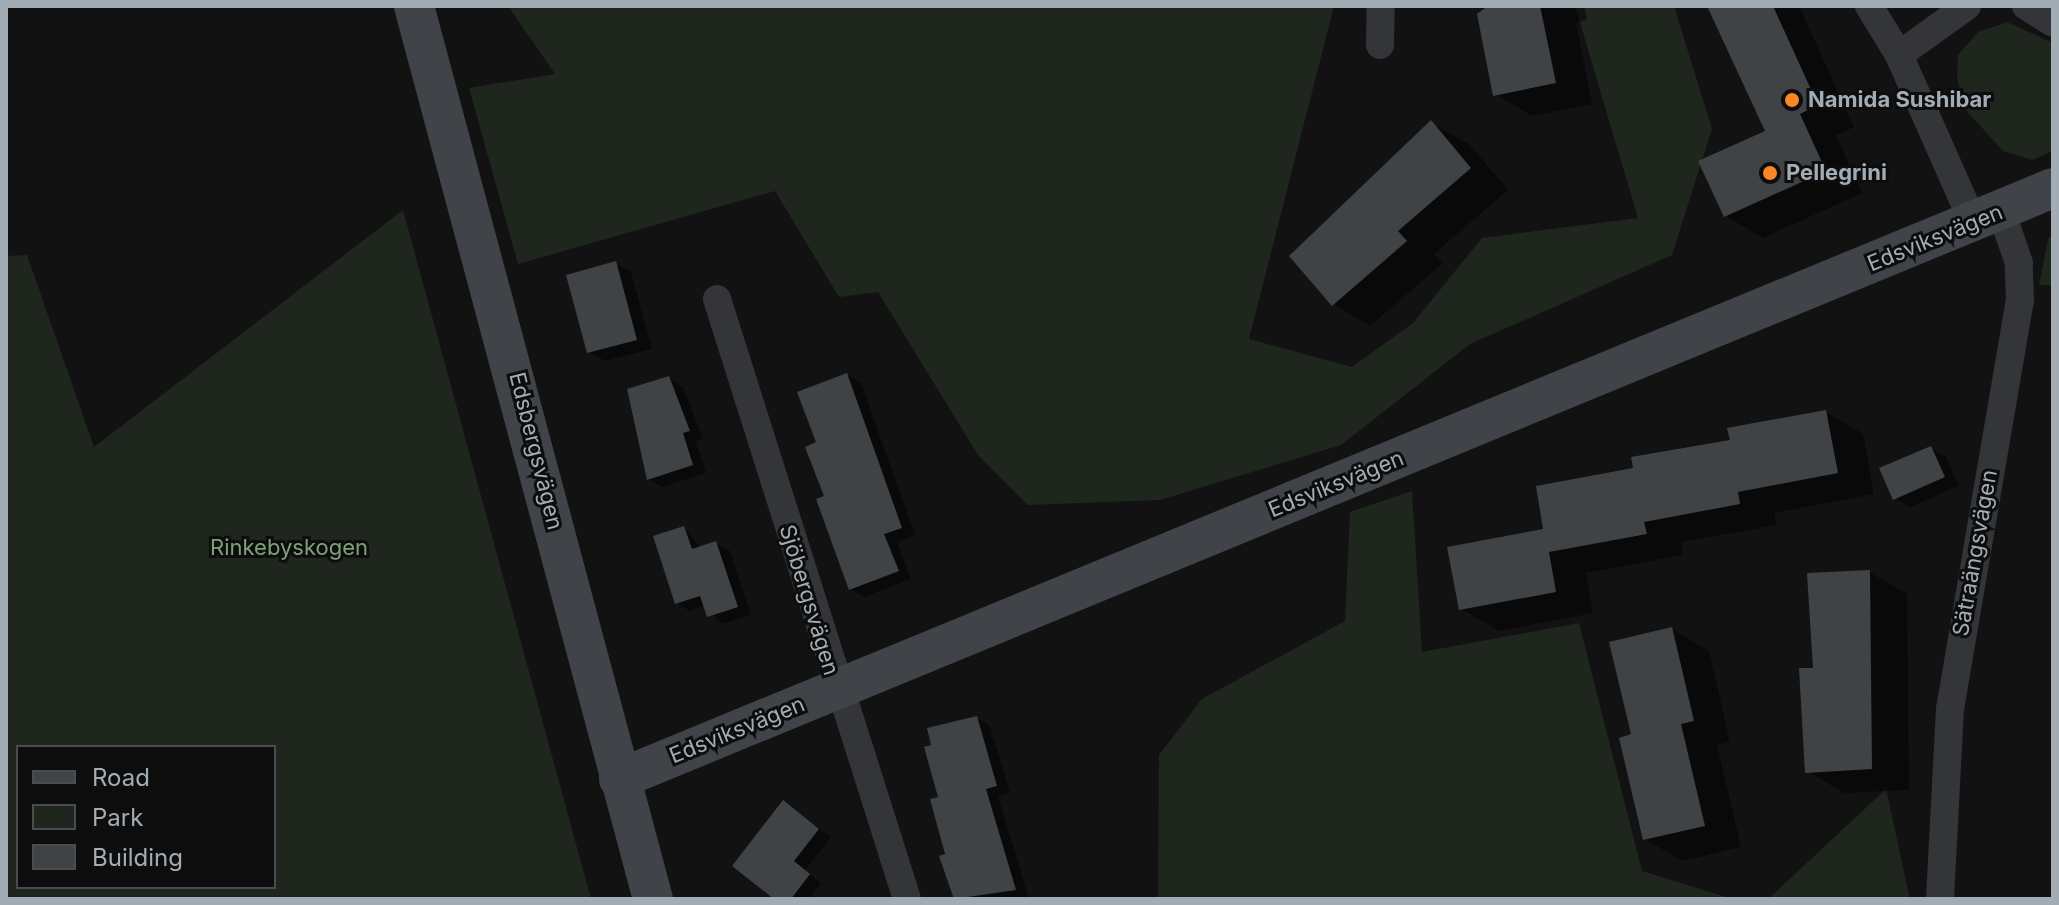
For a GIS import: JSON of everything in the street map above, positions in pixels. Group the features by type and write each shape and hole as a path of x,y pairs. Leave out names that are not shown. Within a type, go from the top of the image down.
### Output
{"street":[{"name":"Edsbergsvägen","path":"414,6 653,899"},
{"path":"1380,45 1381,6"},
{"name":"Sätraängsvägen","path":"1869,6 1987,217 2019,263 2020,301 1950,709 1940,899"},
{"path":"1899,55 1967,6"},
{"path":"2026,6 2053,23"},
{"name":"Edsviksvägen","path":"619,779 2053,188"},
{"name":"Sjöbergsvägen","path":"717,299 836,690 907,899"}],"green space":[{"path":"508,6 1334,6 1249,339 1352,367 1413,323 1482,238 1638,218 1575,6 1674,6 1712,129 1672,255 1470,344 1341,445 1160,500 1028,505 978,455 878,292 839,297 775,191 518,264 469,88 555,74"},
{"path":"2007,22 2053,43 2053,151 2032,160 2003,151 1965,109 1957,78 1958,55 1978,32"},
{"name":"Rinkebyskogen","path":"403,210 591,899 6,899 6,256 27,255 94,447"},
{"path":"2053,234 2053,285 2039,285 2048,239"},
{"path":"1412,491 1422,652 1579,623 1642,871 1732,899 1158,899 1159,755 1202,699 1345,621 1350,512"},
{"path":"1886,789 1910,899 1768,899"}],"building":[{"path":"1488,6 1540,6 1556,83 1493,96 1477,14"},
{"path":"1707,6 1773,6 1818,105 1800,114 1826,171 1724,217 1698,161 1765,131"},
{"path":"1431,120 1471,168 1398,231 1407,241 1332,306 1289,256"},
{"path":"616,261 637,340 587,353 566,275"},
{"path":"847,373 902,528 884,534 899,571 849,590 816,499 824,496 805,447 816,442 797,392"},
{"path":"669,376 690,431 683,433 693,465 647,480 627,389"},
{"path":"1826,410 1838,473 1738,492 1740,504 1644,522 1647,534 1549,552 1556,592 1459,610 1447,547 1543,529 1536,486 1633,468 1631,457 1730,440 1727,428"},
{"path":"1931,446 1945,477 1893,500 1879,468"},
{"path":"684,526 692,549 716,541 738,607 707,617 700,596 675,604 653,536"},
{"path":"1870,570 1872,769 1805,773 1799,668 1813,668 1807,573"},
{"path":"1672,627 1694,721 1681,724 1705,826 1643,840 1619,738 1631,734 1609,642"},
{"path":"977,716 997,786 986,789 1016,890 954,899 939,856 945,854 930,799 938,797 924,747 931,745 927,728"},
{"path":"783,800 819,829 794,861 810,874 791,899 774,899 732,866"}],"place":[{"name":"Namida Sushibar","path":"1792,100"},
{"name":"Pellegrini","path":"1770,173"}]}
